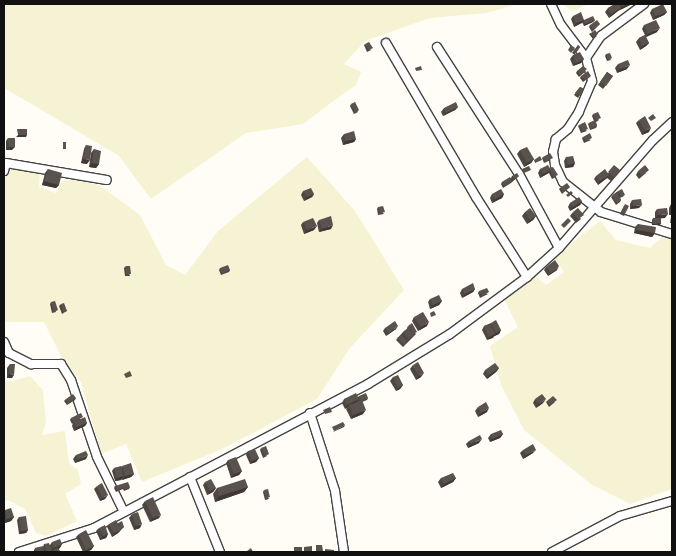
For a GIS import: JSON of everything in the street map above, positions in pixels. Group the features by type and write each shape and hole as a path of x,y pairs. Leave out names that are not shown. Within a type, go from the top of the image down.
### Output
{"street":[{"path":"551,4 562,26 586,58 592,81 579,112 568,129 556,139 553,152 563,182 595,208 672,234"},
{"path":"586,58 601,36 644,4"},
{"path":"386,44 476,197 527,277"},
{"path":"437,47 519,174 559,248"},
{"path":"19,552 94,528 368,384 450,334 527,277 559,248 652,140 672,122"},
{"path":"4,171 6,163 107,180"},
{"path":"4,342 9,353 31,364 60,364 72,380 97,457 124,512"},
{"path":"310,413 335,491 344,552"},
{"path":"190,477 220,552"},
{"path":"552,552 620,516 672,501"}],"shaded area":[{"path":"4,4 518,4 487,13 430,18 365,41 344,64 361,72 356,85 303,124 246,133 151,199 118,155 4,88"},
{"path":"562,4 589,4 572,11"},
{"path":"4,155 40,171 39,187 56,193 61,182 74,178 99,185 140,215 166,265 185,275 218,231 307,157 355,211 404,290 350,348 317,399 222,449 142,482 126,444 101,454 81,382 61,356 44,322 4,322"},
{"path":"600,221 616,240 650,248 663,236 672,239 672,489 630,504 592,485 524,430 501,385 490,346 518,327 503,297 534,275 546,285 564,272 554,257"},
{"path":"30,376 43,390 46,422 42,435 65,431 69,463 78,470 81,484 65,494 77,521 46,536 36,533 25,509 8,500 4,502 4,380 7,382"}],"building":[{"path":"619,4 621,8 611,14 608,8"},
{"path":"663,4 667,12 656,16 652,9"},
{"path":"581,12 584,20 576,23 573,16"},
{"path":"593,16 595,20 585,24 584,20"},
{"path":"597,20 600,24 593,30 590,25"},
{"path":"656,20 660,28 648,34 644,25"},
{"path":"595,30 598,34 594,37 591,33"},
{"path":"645,35 649,43 642,46 639,38"},
{"path":"369,42 373,48 369,50 365,44"},
{"path":"571,45 575,48 571,53 568,50"},
{"path":"578,45 580,47 576,53 574,51"},
{"path":"580,52 584,59 576,63 573,55"},
{"path":"610,53 612,58 608,60 606,54"},
{"path":"628,60 630,65 620,69 618,64"},
{"path":"421,66 422,70 416,71 415,68"},
{"path":"583,66 587,69 580,75 577,71"},
{"path":"588,71 591,76 585,80 581,76"},
{"path":"607,72 613,76 606,86 600,82"},
{"path":"580,87 584,89 580,96 575,93"},
{"path":"355,102 359,110 355,113 351,104"},
{"path":"456,102 458,107 446,113 444,108"},
{"path":"598,112 601,118 596,120 593,114"},
{"path":"653,114 656,118 651,121 648,118"},
{"path":"645,116 651,128 645,131 639,120"},
{"path":"595,120 597,126 591,128 589,123"},
{"path":"585,122 588,129 583,131 579,125"},
{"path":"17,129 27,129 27,135 18,135"},
{"path":"354,131 356,139 345,141 344,134"},
{"path":"590,133 592,138 586,141 583,137"},
{"path":"8,138 15,138 15,147 9,147"},
{"path":"63,142 66,142 66,149 63,149"},
{"path":"86,145 92,146 90,160 83,159"},
{"path":"527,147 534,159 527,163 520,150"},
{"path":"94,149 101,151 99,164 92,163"},
{"path":"550,153 553,158 545,162 543,157"},
{"path":"540,156 542,160 535,163 534,160"},
{"path":"573,156 575,163 568,165 566,157"},
{"path":"548,165 551,170 543,174 540,169"},
{"path":"614,165 620,170 614,177 608,172"},
{"path":"645,165 649,170 642,176 638,171"},
{"path":"529,166 531,170 524,173 522,169"},
{"path":"553,167 558,175 553,177 550,168"},
{"path":"48,169 62,173 59,185 44,181"},
{"path":"605,169 609,175 600,181 596,176"},
{"path":"517,173 519,176 514,179 512,176"},
{"path":"510,177 512,181 504,186 502,182"},
{"path":"567,183 570,187 563,192 560,188"},
{"path":"311,188 314,194 307,197 303,191"},
{"path":"501,189 504,194 495,199 492,194"},
{"path":"622,189 625,195 621,197 618,191"},
{"path":"571,191 573,193 568,197 566,195"},
{"path":"617,192 621,200 617,203 612,195"},
{"path":"579,197 582,201 573,207 570,203"},
{"path":"641,199 642,205 633,206 632,200"},
{"path":"625,204 629,206 625,214 621,212"},
{"path":"383,206 385,212 380,213 378,207"},
{"path":"530,208 536,216 530,220 525,212"},
{"path":"578,208 584,215 578,219 573,212"},
{"path":"667,208 668,214 658,215 657,209"},
{"path":"331,216 333,225 322,229 319,220"},
{"path":"313,218 317,226 307,230 303,222"},
{"path":"568,218 571,221 564,228 561,225"},
{"path":"653,218 661,218 661,223 653,224"},
{"path":"638,224 656,227 655,233 637,230"},
{"path":"555,260 559,266 551,273 546,267"},
{"path":"228,265 230,270 222,274 220,268"},
{"path":"126,266 130,266 131,274 126,274"},
{"path":"473,283 475,289 465,294 462,289"},
{"path":"487,288 489,292 482,296 479,291"},
{"path":"439,295 442,301 433,305 430,299"},
{"path":"55,301 58,310 54,312 51,302"},
{"path":"64,303 67,311 63,312 61,304"},
{"path":"434,311 436,315 431,317 430,313"},
{"path":"423,312 429,322 421,327 414,317"},
{"path":"496,320 501,330 496,333 491,323"},
{"path":"395,321 398,326 389,333 385,328"},
{"path":"412,323 417,332 413,334 408,326"},
{"path":"490,324 495,334 489,337 484,326"},
{"path":"408,328 414,335 409,339 403,332"},
{"path":"401,335 407,341 404,345 397,338"},
{"path":"418,362 424,373 419,376 413,365"},
{"path":"495,363 499,368 489,375 485,370"},
{"path":"10,364 15,364 14,375 9,374"},
{"path":"130,371 132,376 126,378 124,374"},
{"path":"398,375 403,385 398,388 393,377"},
{"path":"356,393 359,399 347,405 344,399"},
{"path":"366,393 368,398 360,401 359,396"},
{"path":"73,394 76,398 68,403 66,399"},
{"path":"542,394 546,399 539,404 535,399"},
{"path":"553,396 557,400 550,405 547,401"},
{"path":"362,400 366,410 353,415 349,405"},
{"path":"486,402 489,408 481,413 478,407"},
{"path":"330,407 332,412 325,414 323,410"},
{"path":"81,413 83,417 73,422 71,418"},
{"path":"85,417 87,423 77,427 74,422"},
{"path":"343,422 345,425 334,431 332,427"},
{"path":"501,430 503,434 492,439 491,434"},
{"path":"480,435 482,439 471,444 469,441"},
{"path":"533,444 536,450 526,455 523,450"},
{"path":"266,446 269,454 265,456 261,448"},
{"path":"255,449 259,458 252,461 248,451"},
{"path":"86,451 88,455 78,460 76,455"},
{"path":"236,457 242,471 234,474 228,460"},
{"path":"131,463 134,474 125,476 122,466"},
{"path":"121,466 123,476 117,478 114,468"},
{"path":"453,473 456,478 444,484 441,478"},
{"path":"211,479 216,488 210,491 205,482"},
{"path":"245,479 248,487 219,496 217,488"},
{"path":"128,482 130,487 125,489 124,487 117,490 115,486"},
{"path":"102,483 108,495 102,498 97,486"},
{"path":"268,489 270,497 266,498 264,490"},
{"path":"153,497 161,515 153,518 145,501"},
{"path":"11,508 14,517 7,519 5,510"},
{"path":"138,512 142,524 136,526 132,514"},
{"path":"26,516 28,530 21,531 19,517"},
{"path":"116,520 121,530 114,533 109,524"},
{"path":"122,521 124,527 121,529 118,523"},
{"path":"105,525 108,534 103,536 99,528"},
{"path":"86,530 94,546 86,550 79,534"},
{"path":"60,539 62,544 54,548 52,542"},
{"path":"49,543 52,552 47,552 44,544"},
{"path":"316,545 322,545 323,551 316,551"},
{"path":"43,546 44,551 36,552 35,548"},
{"path":"312,546 312,552 304,552 304,547"},
{"path":"294,547 302,547 302,552 294,552"},
{"path":"58,548 60,552 54,552 53,550"},
{"path":"325,549 334,550 334,552 325,552"}]}
